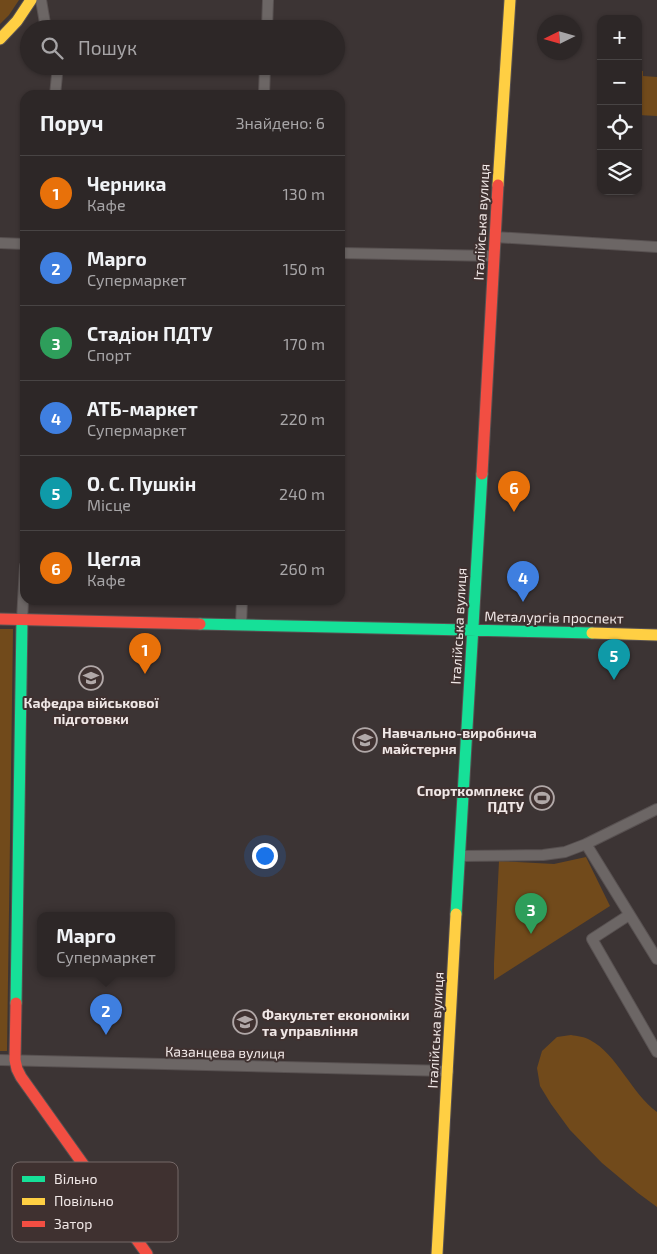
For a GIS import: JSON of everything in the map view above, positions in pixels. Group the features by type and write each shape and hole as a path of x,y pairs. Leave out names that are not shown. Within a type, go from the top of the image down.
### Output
{"street":[{"path":"0,39 18,21 31,0"},
{"path":"41,0 44,20"},
{"path":"267,20 268,0"},
{"name":"Італійська вулиця","path":"438,1254 510,0"},
{"path":"55,90 56,75"},
{"path":"264,90 265,75"},
{"path":"495,237 657,247"},
{"path":"0,243 20,244"},
{"path":"345,253 494,256"},
{"path":"23,605 15,1060 21,1077 82,1162"},
{"path":"241,625 242,605"},
{"name":"Металургів проспект","path":"0,619 657,635"},
{"path":"460,856 543,855 565,852 586,844 657,809"},
{"path":"586,844 657,960"},
{"path":"630,915 592,938 657,1052"},
{"name":"Казанцева вулиця","path":"0,1060 448,1071"},
{"path":"138,1242 147,1254"}],"shaded area":[{"path":"0,0 19,0 0,24"},
{"path":"642,71 643,76 657,77 657,116 642,115"},
{"path":"0,629 13,629 7,1051 0,1051"},
{"path":"586,857 610,906 494,980 499,861 554,864"},
{"path":"571,1035 588,1039 600,1046 639,1095 657,1112 657,1207 602,1163 570,1130 540,1086 537,1068 542,1051 557,1037"}],"traffic: fast":[{"path":"456,914 482,474"},
{"path":"16,1003 22,620"},
{"path":"200,624 592,633"}],"traffic: slow":[{"path":"0,39 17,21 31,0"},
{"path":"498,185 510,0"},
{"path":"592,633 657,635"},
{"path":"437,1254 456,914"}],"traffic: jam":[{"path":"482,474 498,185"},
{"path":"0,619 200,624"},
{"path":"16,1003 15,1060 17,1069 82,1162"},
{"path":"138,1242 147,1254"}],"place":[{"name":"Цегла","path":"514,512"},
{"name":"АТБ-маркет","path":"523,602"},
{"name":"Черника","path":"145,674"},
{"name":"Кафедра військової підготовки","path":"91,678"},
{"name":"О. С. Пушкін","path":"614,680"},
{"name":"Навчально-виробнича майстерня","path":"365,740"},
{"name":"Спорткомплекс ПДТУ","path":"542,798"},
{"name":"Стадіон ПДТУ","path":"531,934"},
{"name":"Факультет економіки та управління","path":"245,1022"},
{"name":"Марго","path":"106,1035"}]}
